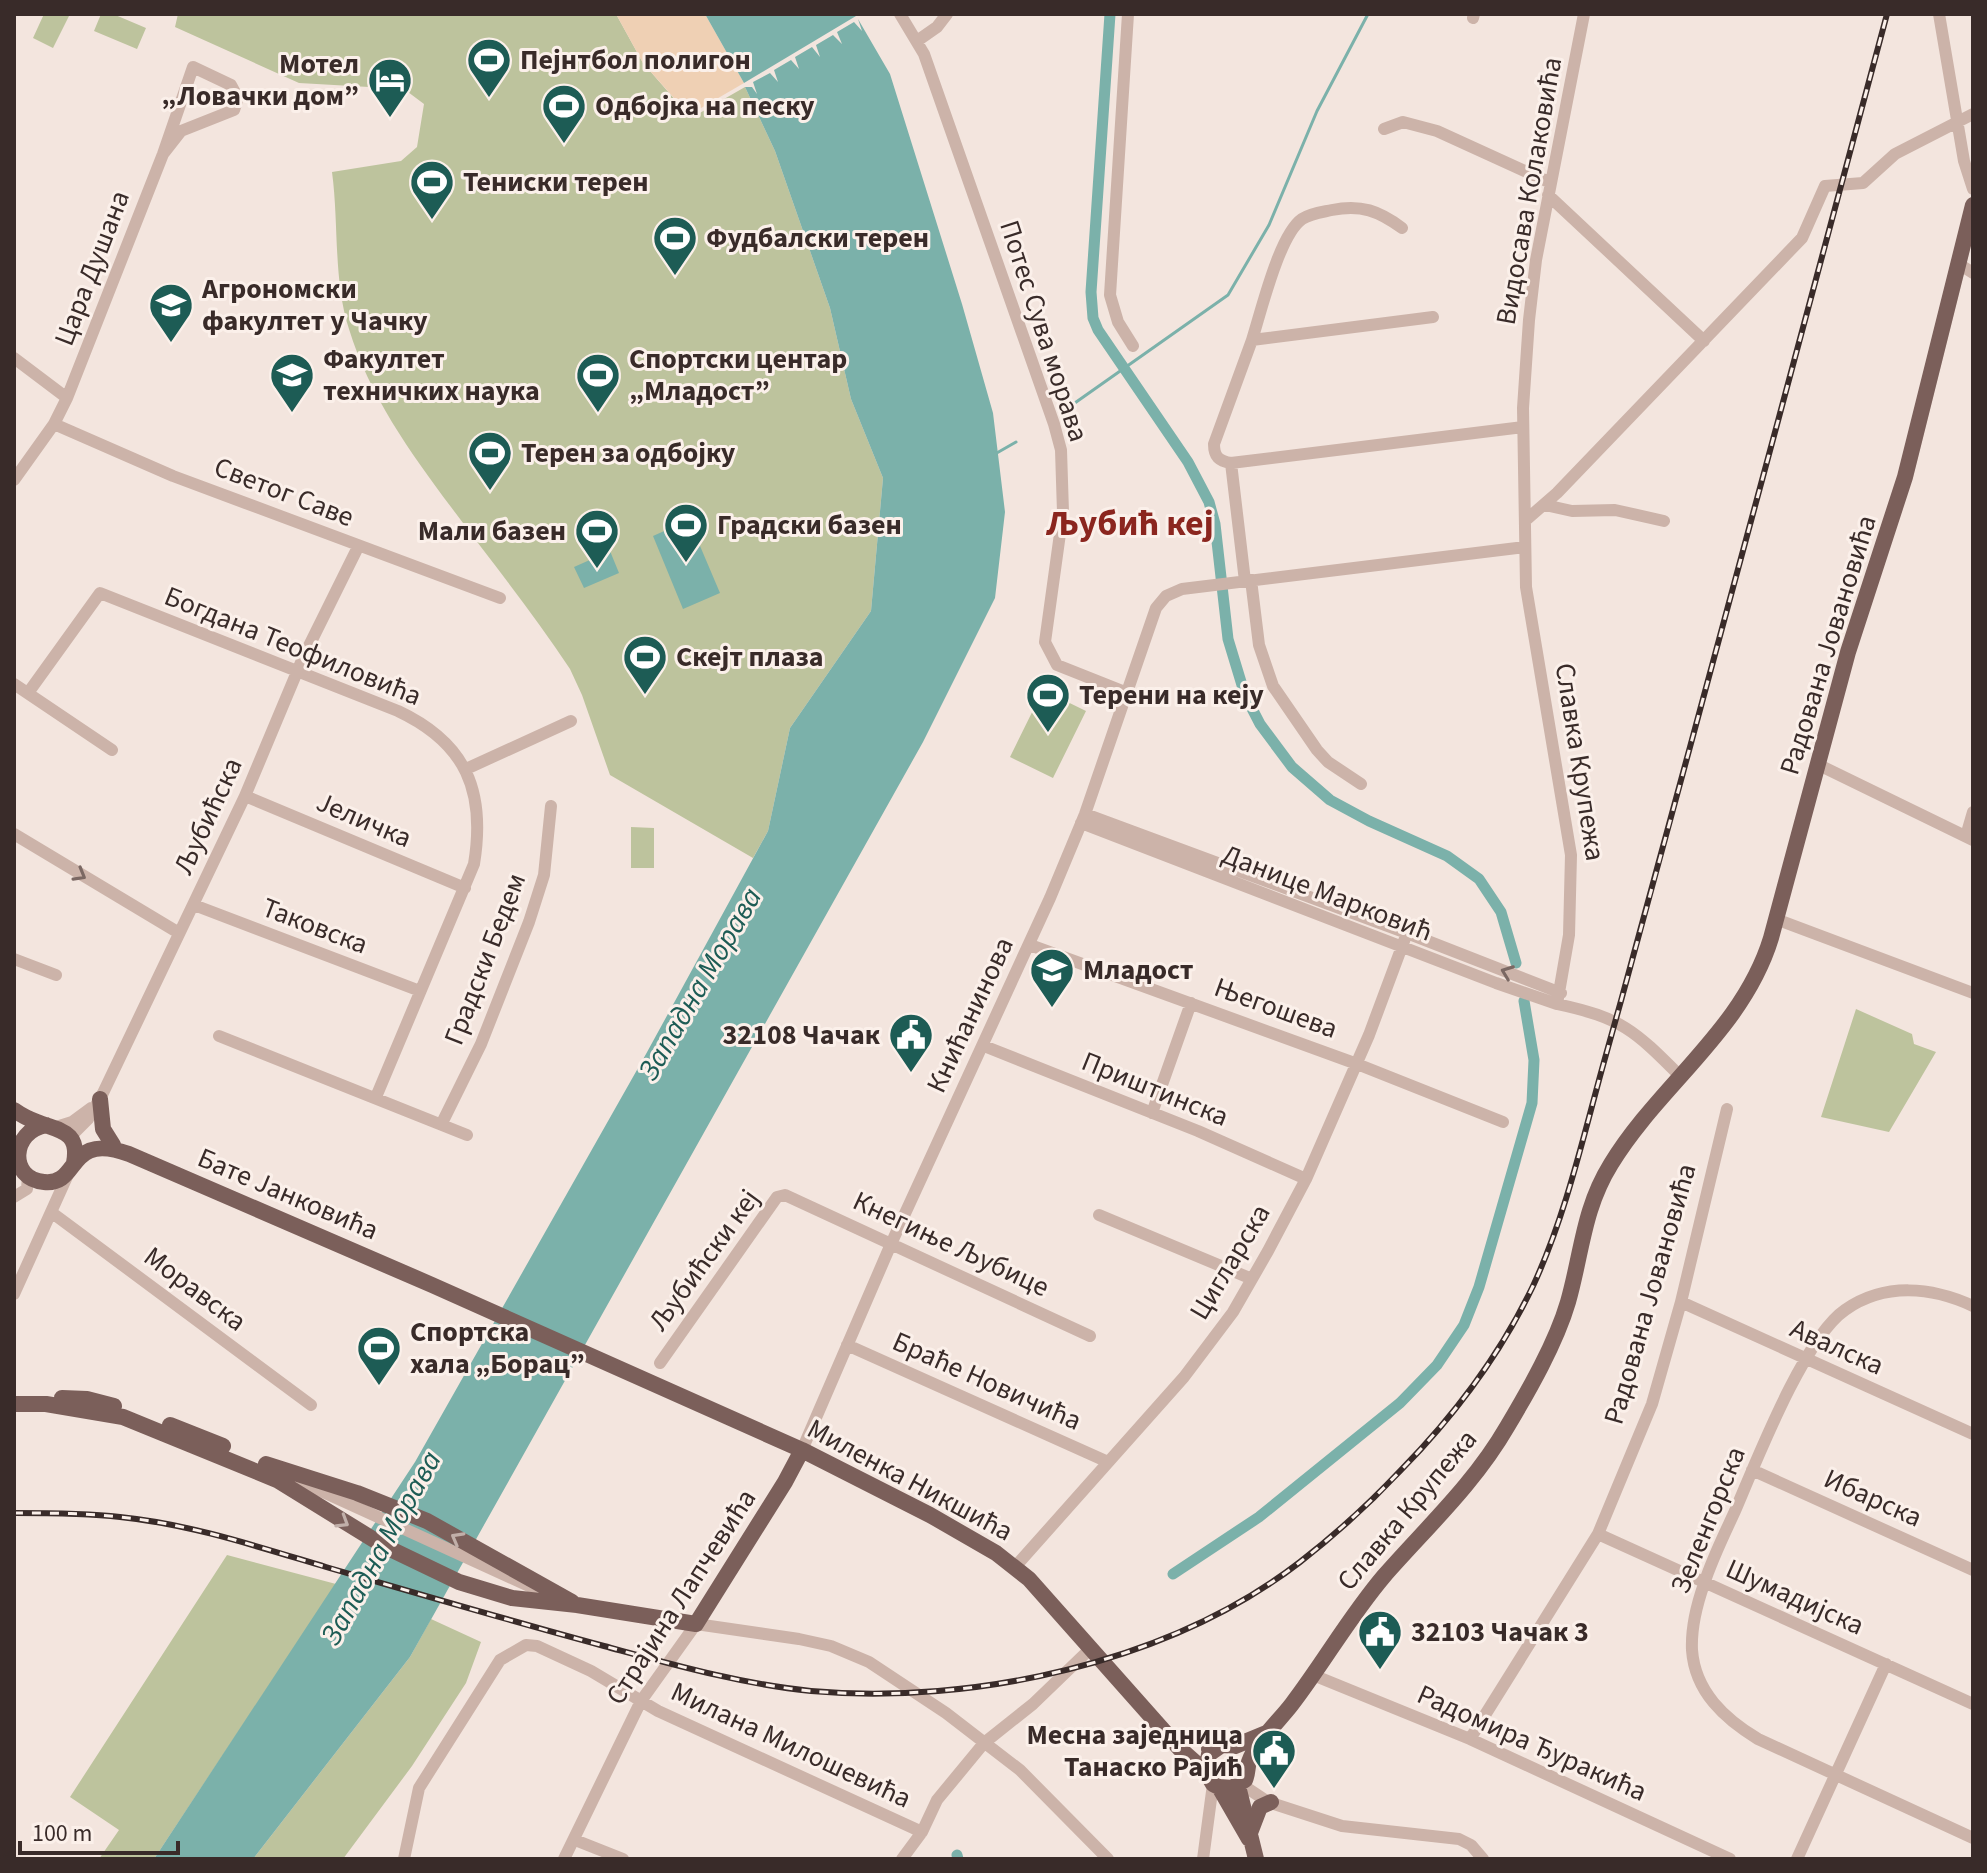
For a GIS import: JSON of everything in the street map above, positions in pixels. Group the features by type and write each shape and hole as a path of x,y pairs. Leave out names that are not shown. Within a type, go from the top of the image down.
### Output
{"main road":[{"name":"Радована Јовановића","path":"1680,1076 1725,1024 1752,986 1762,964 1848,652 1900,495 1966,269 1973,205"},
{"name":"Славка Крупежа","path":"1248,1763 1371,1592 1439,1519 1496,1445 1533,1381 1564,1312 1585,1222 1597,1190 1618,1153 1680,1076"},
{"path":"99,1102 103,1129 118,1148"},
{"name":"Бате Јанковића","path":"14,1110 61,1132 118,1148 644,1380"},
{"path":"14,1117 20,1132 18,1158 27,1174 57,1181 72,1167 75,1147 61,1132 30,1130 20,1144"},
{"name":"Бате Јанковића","path":"72,1167 88,1149 118,1148"},
{"name":"Миленка Никшића","path":"644,1380 802,1450 930,1515 1015,1567 1179,1748 1213,1781 1249,1839"},
{"path":"14,1395 87,1399 135,1411 279,1475 352,1528 427,1568 459,1582 512,1598 548,1596"},
{"path":"14,1404 46,1404 123,1417 279,1475 357,1493 427,1521 548,1596 577,1605 696,1624"},
{"name":"Страјина Лапчевића","path":"696,1624 769,1509 802,1450"},
{"path":"1239,1785 1213,1781 1209,1754 1269,1732"},
{"path":"1179,1748 1197,1750 1227,1746 1246,1756 1247,1774 1239,1785 1256,1859"},
{"path":"1249,1839 1255,1813 1271,1802"}],"street":[{"name":"Потес Сува морава","path":"900,14 924,54 1061,450 1063,512 1045,642 1057,665 1125,692"},
{"path":"917,41 937,27 947,14"},
{"path":"1128,14 1110,295 1118,322 1133,346"},
{"name":"Видосава Колаковића","path":"1526,520 1523,427 1530,308 1584,14"},
{"path":"1939,14 1964,161 1973,189"},
{"name":"Цара Душана","path":"14,480 54,424 67,398 163,154 193,67 231,85 238,98 234,110 181,131 163,154"},
{"path":"1526,520 1545,505 1802,238 1825,186 1863,183 1895,154 1973,114"},
{"path":"1384,129 1403,122 1452,136 1550,189 1704,341"},
{"path":"1402,228 1383,214 1362,207 1313,214 1301,220 1291,232 1278,260 1214,444 1217,457 1222,462 1231,463 1523,427"},
{"path":"1250,344 1433,317"},
{"name":"Цара Душана","path":"14,358 67,398"},
{"name":"Светог Саве","path":"54,424 173,476 500,598"},
{"path":"1231,463 1259,645 1273,686 1317,750 1328,762 1361,784"},
{"path":"1545,505 1572,511 1615,510 1664,521"},
{"name":"Славка Крупежа","path":"1526,520 1531,621 1571,855 1571,914 1559,998"},
{"name":"Љубићска","path":"61,1132 88,1119 99,1102 245,796 297,670 358,547"},
{"path":"1248,581 1525,547"},
{"name":"Книћанинова","path":"802,1450 891,1244 1030,945 1083,819 1156,608 1166,596 1182,589 1248,581"},
{"name":"Богдана Теофиловића","path":"28,693 100,593 416,720 449,746 466,769 475,794 478,815 474,864 376,1097"},
{"path":"14,684 112,750"},
{"path":"466,769 571,721"},
{"path":"1817,764 1970,838 1973,812"},
{"name":"Јеличка","path":"245,796 465,888"},
{"name":"Градски Бедем","path":"442,1123 481,1044 529,922 544,875 551,806"},
{"name":"Данице Марковић","path":"1083,819 1407,933 1559,998"},
{"name":"Данице Марковић","path":"1083,819 1402,948 1559,998"},
{"path":"14,834 179,933"},
{"name":"Таковска","path":"194,905 420,991"},
{"path":"1776,919 1973,993"},
{"name":"Цигларска","path":"1015,1567 1184,1377 1233,1312 1306,1179 1357,1064 1407,933"},
{"name":"Његошева","path":"1030,945 1357,1064 1503,1122"},
{"path":"14,959 56,975"},
{"path":"1559,998 1622,1024 1680,1076"},
{"path":"1152,1113 1191,1003"},
{"path":"219,1036 467,1135"},
{"name":"Приштинска","path":"984,1046 1306,1179"},
{"name":"Радована Јовановића","path":"1470,1739 1598,1534 1652,1404 1681,1302 1727,1109"},
{"path":"14,1294 72,1167"},
{"path":"27,1174 51,1199 51,1212"},
{"path":"14,1197 27,1189 27,1174"},
{"name":"Кнегиње Љубице","path":"792,1196 1090,1336"},
{"name":"Љубићски кеј","path":"660,1363 777,1197 792,1196"},
{"name":"Моравска","path":"51,1212 311,1405"},
{"path":"1099,1215 1252,1279"},
{"name":"Зеленгорска","path":"1973,1306 1927,1291 1910,1289 1871,1297 1839,1315 1805,1359 1752,1470 1704,1583 1694,1621 1692,1651 1702,1685 1714,1704 1723,1715 1758,1739 1973,1838"},
{"name":"Авалска","path":"1681,1302 1973,1434"},
{"name":"Браће Новичића","path":"847,1345 1108,1462"},
{"name":"Ибарска","path":"1752,1470 1973,1570"},
{"name":"Шумадијска","path":"1598,1534 1973,1704"},
{"path":"696,1624 799,1639 869,1662 946,1713 1020,1770 1108,1859"},
{"name":"Страјина Лапчевића","path":"564,1859 641,1701 696,1624"},
{"name":"Милана Милошевића","path":"404,1859 419,1788 500,1660 526,1645 537,1646 591,1671 658,1711 922,1832"},
{"path":"902,1859 922,1832 937,1800 984,1743 1033,1704 1090,1649"},
{"path":"1797,1859 1886,1664"},
{"name":"Радомира Ђуракића","path":"1313,1675 1470,1739 1730,1859"},
{"path":"1203,1859 1213,1781"},
{"path":"1239,1785 1271,1802 1342,1826 1459,1839 1471,1845 1483,1859"},
{"path":"575,1840 623,1859"}],"green space":[{"path":"44,14 70,14 53,48 33,38"},
{"path":"101,14 113,14 146,28 137,49 94,31"},
{"name":"Спортски центар „Младост”","path":"178,14 616,14 643,63 691,118 745,87 775,151 830,308 851,399 883,478 871,611 790,728 768,831 753,858 610,775 570,669 392,422 357,353 344,310 338,271 332,172 401,161 417,147 424,104 404,89 299,83 175,27"},
{"name":"Терени на кеју","path":"1043,690 1086,711 1053,778 1010,757"},
{"path":"631,827 654,828 654,868 631,868"},
{"path":"1856,1009 1912,1034 1914,1044 1936,1052 1889,1132 1821,1117"},
{"path":"227,1555 336,1584 154,1859 99,1859 119,1830 70,1797"},
{"path":"431,1619 481,1642 466,1683 412,1766 343,1859 253,1859 410,1657"}],"sand":[{"path":"616,14 705,14 744,83 689,115 643,63"}],"water":[{"path":"705,14 855,14 856,16 744,83"},
{"name":"Западна Морава","path":"858,19 890,74 993,413 1005,512 995,598 923,742 410,1657 253,1859 154,1859 415,1462 646,1054 768,831 790,728 871,611 883,478 851,399 830,308 775,151 745,87 752,87 757,94 753,82 770,73 778,82 774,70 791,60 799,69 795,57 812,47 820,57 816,45 833,35 842,44 837,32 854,22 862,31"},
{"name":"Градски базен","path":"689,520 720,593 683,609 653,536"},
{"name":"Мали базен","path":"610,551 619,573 584,588 574,567"}],"waterway":[{"path":"1110,14 1091,292 1093,318 1098,330 1188,462 1209,502 1215,524 1228,639 1245,695 1260,724 1292,767 1330,800 1447,856 1479,879 1501,912 1516,963"},
{"path":"1062,412 1228,295 1269,225 1317,111 1368,14"},
{"path":"995,454 1016,442"},
{"path":"1173,1574 1259,1517 1400,1403 1437,1365 1464,1325 1479,1287 1532,1103 1534,1060 1524,1001"},
{"path":"957,1855 958,1859"}],"railway":[{"path":"14,1513 107,1516 172,1525 706,1673 785,1688 873,1694 938,1691 1003,1683 1068,1670 1131,1651 1191,1627 1248,1597 1300,1562 1352,1518 1439,1428 1491,1360 1520,1312 1544,1260 1580,1152 1887,14"}],"place":[{"name":"Пејнтбол полигон","path":"489,99"},
{"name":"Мотел „Ловачки дом”","path":"390,119"},
{"name":"Одбојка на песку","path":"564,145"},
{"name":"Тениски терен","path":"432,221"},
{"name":"Фудбалски терен","path":"675,277"},
{"name":"Агрономски факултет у Чачку","path":"171,344"},
{"name":"Факултет техничких наука","path":"292,414"},
{"name":"Спортски центар „Младост”","path":"598,414"},
{"name":"Терен за одбојку","path":"490,492"},
{"name":"Градски базен","path":"686,564"},
{"name":"Мали базен","path":"597,570"},
{"name":"Скејт плаза","path":"645,696"},
{"name":"Терени на кеју","path":"1048,734"},
{"name":"Младост","path":"1052,1009"},
{"name":"32108 Чачак","path":"911,1074"},
{"name":"Спортска хала „Борац”","path":"379,1387"},
{"name":"32103 Чачак 3","path":"1380,1671"},
{"name":"Месна заједница Танаско Рајић","path":"1274,1790"}],"district":[{"name":"Љубић кеј","path":"1130,523"}]}
